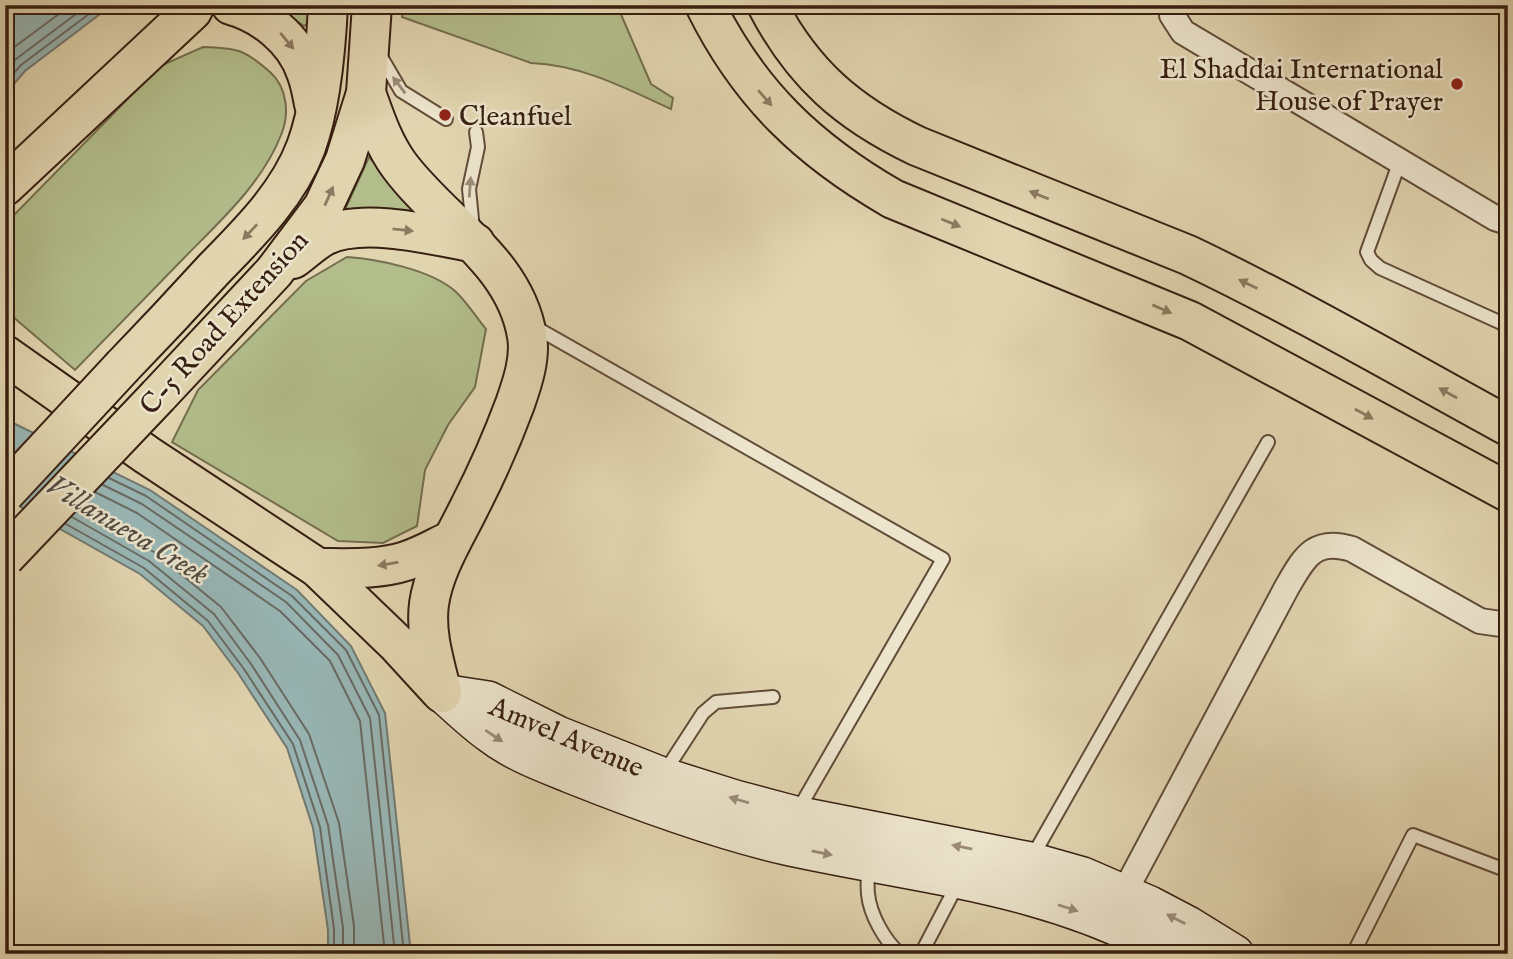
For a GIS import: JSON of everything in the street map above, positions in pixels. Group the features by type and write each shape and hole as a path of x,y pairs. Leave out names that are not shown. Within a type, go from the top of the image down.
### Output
{"main road":[{"path":"231,5 259,16 287,41 306,70 316,109"},
{"name":"C-5 Road Extension","path":"5,493 262,218 292,175 302,156 316,109 328,5"},
{"path":"705,5 733,57 774,109 831,160 861,180 893,199 1128,294 1222,336 1508,492"},
{"path":"767,5 787,41 820,82 849,107 890,133 1221,271 1508,426"},
{"path":"5,186 201,7"},
{"name":"C-5 Road Extension","path":"5,557 274,272 323,207 345,160 366,93 370,20"},
{"path":"366,93 384,142 431,203 475,243 517,301 528,338 528,352 519,392 488,471 452,540 432,590 428,616 432,652 442,693"},
{"path":"274,272 324,236 344,231 393,229 475,243"},
{"path":"5,355 147,455 318,568 396,643 442,693"},
{"path":"318,568 356,568 407,561 452,540"},
{"name":"Amvel Avenue","path":"442,693 488,700 558,735 662,776 1021,876"},
{"name":"Amvel Avenue","path":"442,693 490,735 529,756 592,782 726,829 784,845 960,878 1083,876 1161,951"},
{"name":"Amvel Avenue","path":"1116,907 1188,925 1235,954"}],"street":[{"path":"1175,5 1172,15 1183,32 1495,218 1508,222"},
{"path":"1116,907 1287,587 1310,554 1329,545 1352,549 1480,621 1508,625"}],"lane":[{"path":"370,20 401,92 446,118"},
{"path":"475,243 469,189 478,147 476,132"},
{"path":"1400,161 1367,252 1371,260 1380,268 1508,326"},
{"path":"523,320 943,559 796,815"},
{"path":"1021,876 1268,442"},
{"path":"662,776 703,713 716,702 773,696"},
{"path":"1353,954 1413,835 1508,871"},
{"path":"868,862 868,896 891,946 900,954"},
{"path":"921,954 960,878"}],"green space":[{"path":"274,5 309,5 310,23 304,26"},
{"path":"404,5 617,5 651,84 673,98 671,109 586,73 531,63 402,17"},
{"path":"203,47 239,51 276,78 283,93 286,110 281,135 263,170 238,202 75,370 5,310 5,228 9,220 160,66"},
{"path":"369,157 424,218 343,214"},
{"path":"347,257 388,263 432,277 455,291 486,329 475,387 448,425 425,470 417,526 383,543 338,541 172,442 198,390 306,281"}],"water":[{"path":"5,5 112,5 25,71 5,94"},
{"name":"Villanueva Creek","path":"5,419 150,490 297,590 351,646 385,713 411,954 328,954 328,930 313,828 287,748 238,673 203,626 140,574 5,498"}],"place":[{"name":"El Shaddai International House of Prayer","path":"1457,84"},
{"name":"Cleanfuel","path":"445,115"}]}
